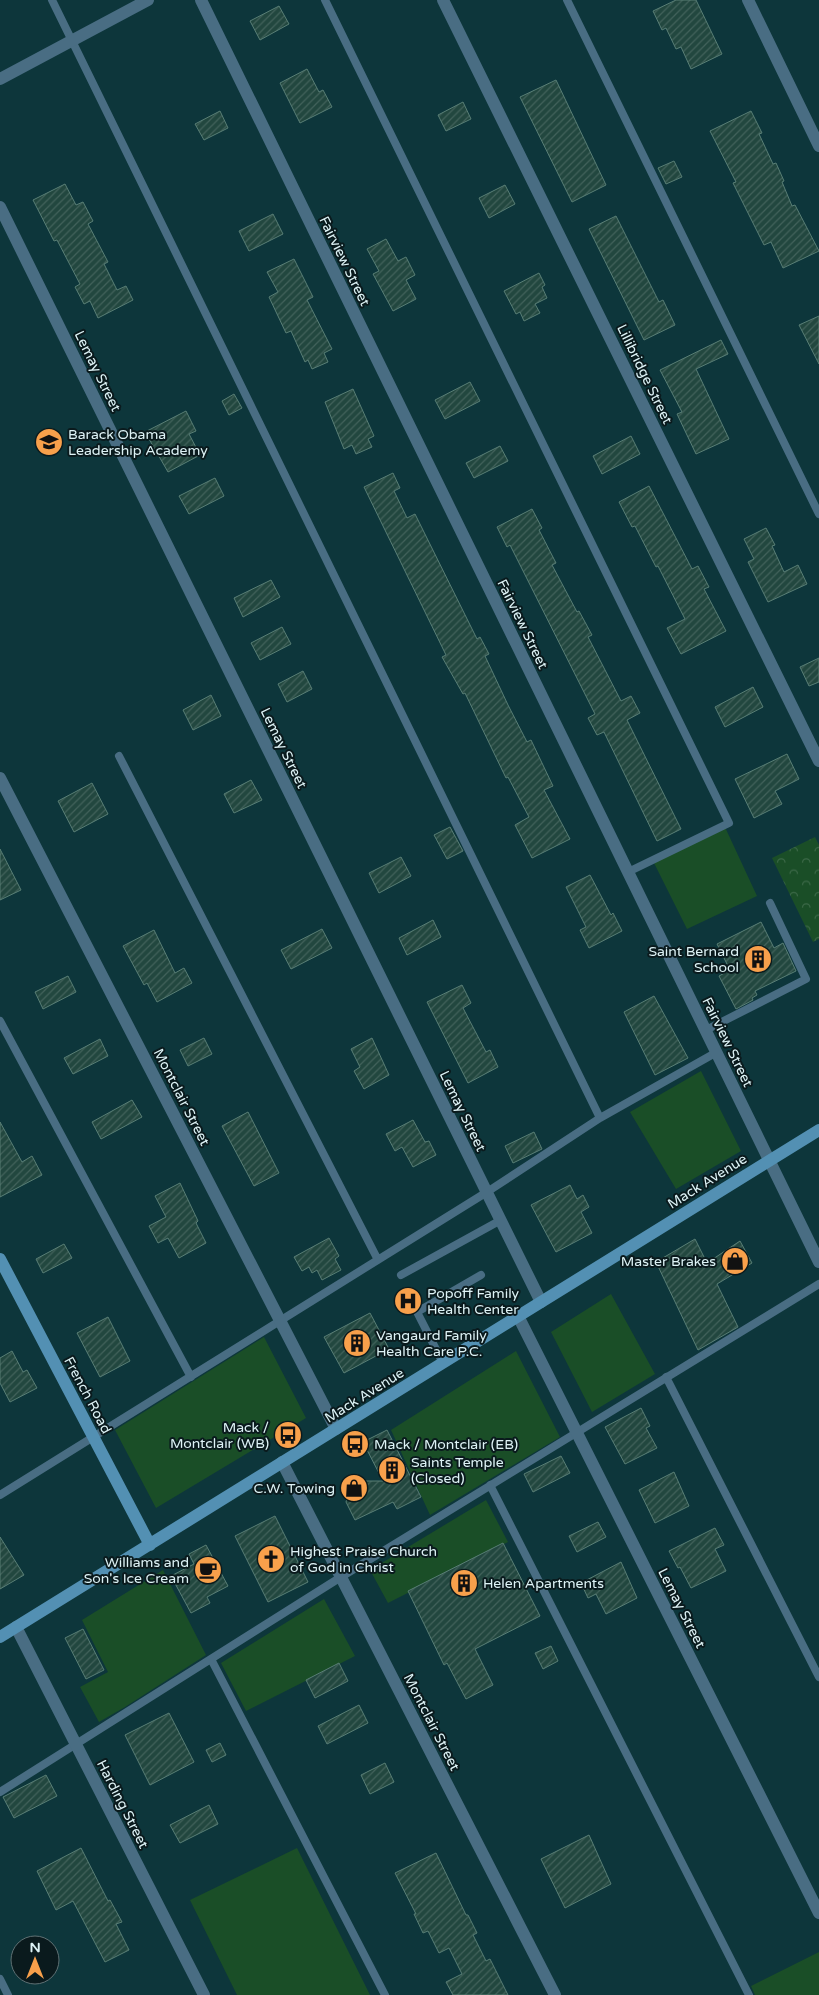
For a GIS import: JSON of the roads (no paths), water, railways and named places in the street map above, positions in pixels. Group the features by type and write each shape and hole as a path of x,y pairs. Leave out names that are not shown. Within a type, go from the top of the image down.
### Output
{"main road":[{"name":"Mack Avenue","path":"0,1637 819,1130"},
{"name":"French Road","path":"0,1259 150,1545"}],"street":[{"path":"0,79 148,0"},
{"name":"Fairview Street","path":"201,0 819,1262"},
{"name":"Lillibridge Street","path":"444,0 819,761"},
{"path":"748,0 819,146"},
{"name":"Lemay Street","path":"0,207 541,1302"},
{"name":"Montclair Street","path":"0,778 336,1429"},
{"name":"Lemay Street","path":"518,1316 819,1913"},
{"name":"Montclair Street","path":"282,1462 555,1995"},
{"name":"Harding Street","path":"16,1628 204,1995"}],"lane":[{"path":"52,0 600,1118"},
{"path":"325,0 729,822 628,872"},
{"path":"567,0 819,514"},
{"path":"119,756 378,1260"},
{"path":"706,1030 806,979 770,903"},
{"path":"0,1021 191,1377"},
{"path":"0,1495 487,1192 600,1118 716,1052"},
{"path":"402,1274 501,1220"},
{"path":"443,1362 417,1312 481,1274"},
{"path":"0,1792 341,1577 819,1284"},
{"path":"666,1377 819,1677"},
{"path":"490,1485 749,1995"},
{"path":"211,1659 385,1995"},
{"path":"0,1979 8,1995"}],"place":[{"name":"Barack Obama Leadership Academy","path":"49,442"},
{"name":"Saint Bernard School","path":"758,959"},
{"name":"Master Brakes","path":"735,1261"},
{"name":"Popoff Family Health Center","path":"408,1301"},
{"name":"Vangaurd Family Health Care P.C.","path":"357,1343"},
{"name":"Mack / Montclair (WB)","path":"288,1435"},
{"name":"Mack / Montclair (EB)","path":"355,1444"},
{"name":"Saints Temple (Closed)","path":"392,1470"},
{"name":"C.W. Towing","path":"354,1488"},
{"name":"Highest Praise Church of God in Christ","path":"271,1559"},
{"name":"Williams and Son's Ice Cream","path":"208,1570"},
{"name":"Helen Apartments","path":"464,1583"}]}
